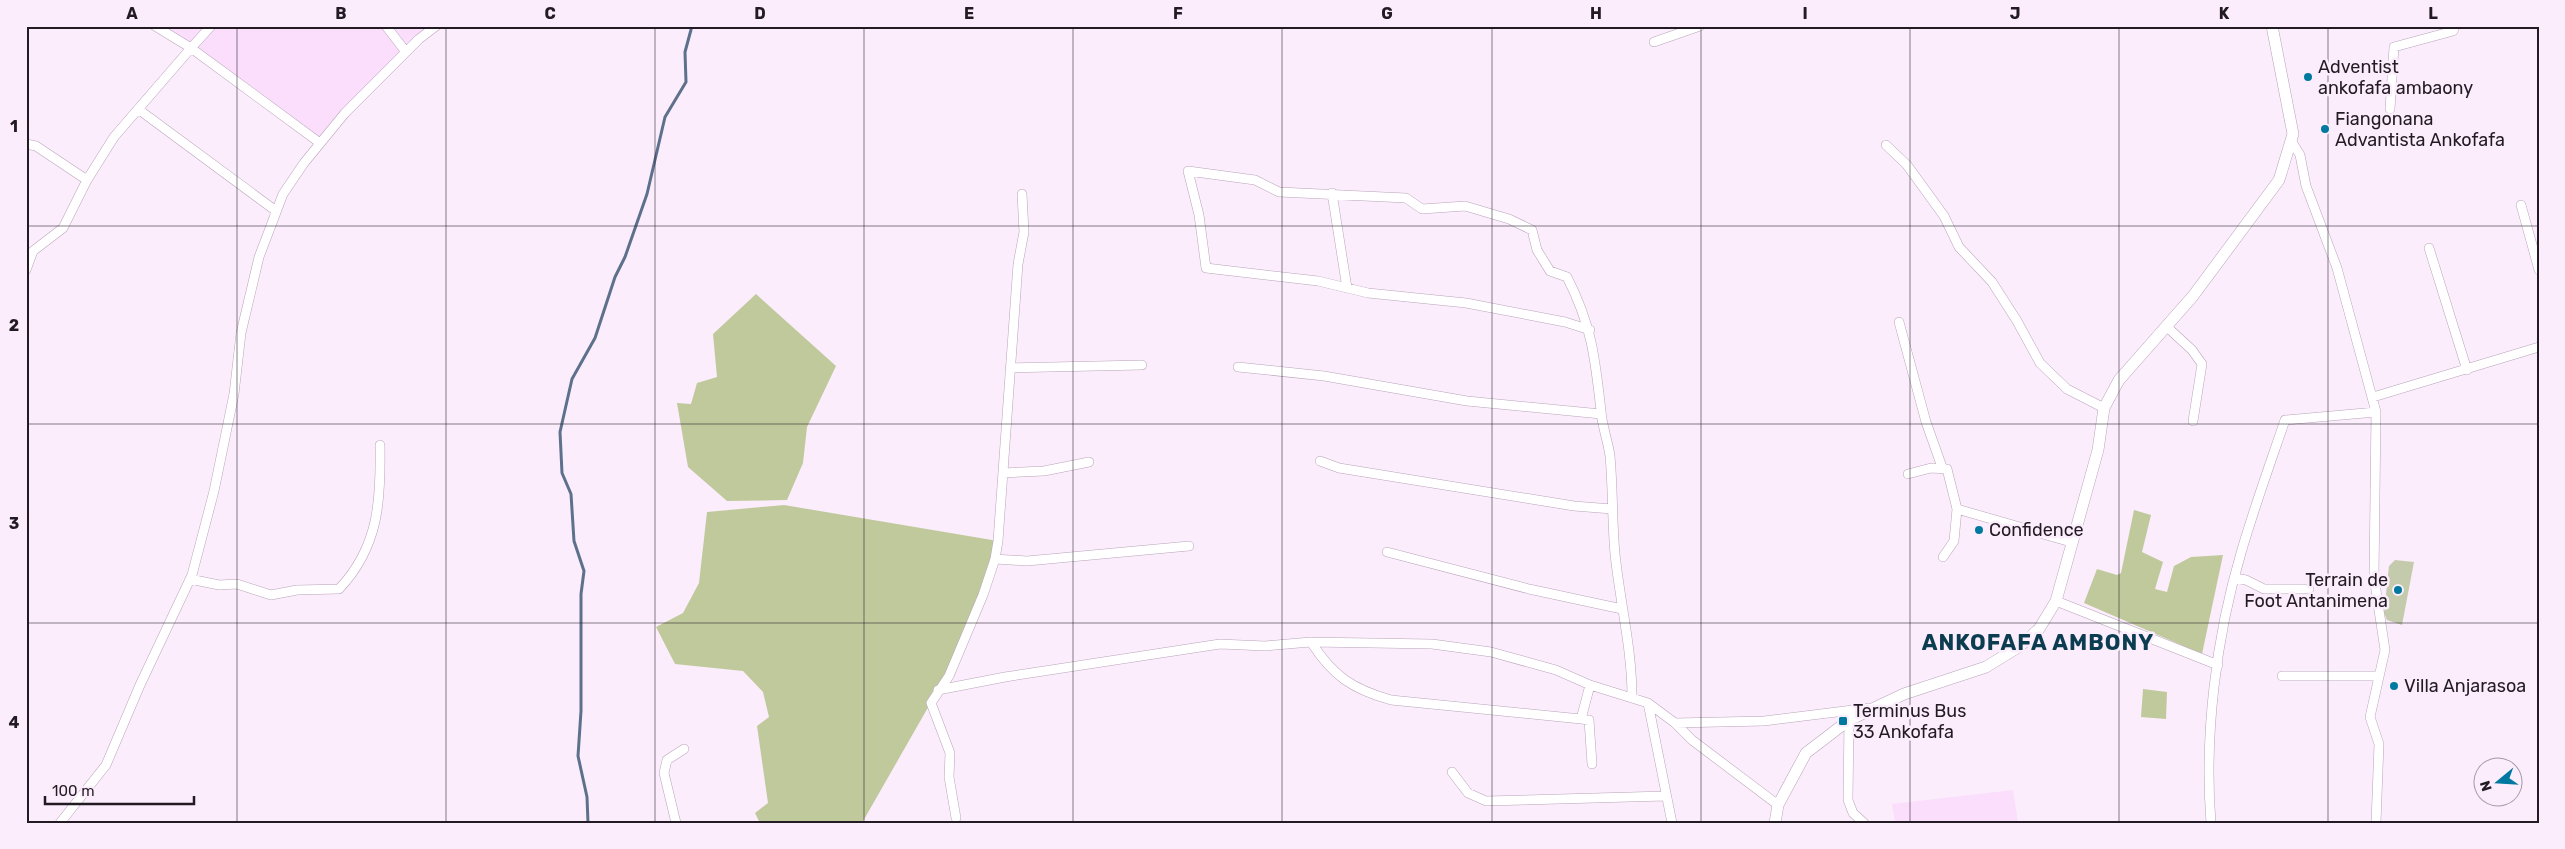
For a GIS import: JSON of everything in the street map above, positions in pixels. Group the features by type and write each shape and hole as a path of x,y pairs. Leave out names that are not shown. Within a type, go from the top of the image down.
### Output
{"street":[{"path":"155,26 191,48 320,144"},
{"path":"26,270 33,251 63,228 87,180 114,137 211,26"},
{"path":"386,26 406,52"},
{"path":"1654,42 1700,26"},
{"path":"1775,823 1778,805 1806,753 1849,720 1904,694 1986,667 2020,646 2039,629 2056,601 2098,450 2104,408 2118,380 2194,296 2266,201 2279,180 2293,134 2272,26"},
{"path":"2390,109 2394,47 2453,31 2455,26"},
{"path":"60,823 106,765 140,685 190,579 214,491 234,394 243,324 259,257 283,194 344,113 429,28"},
{"path":"138,109 276,211"},
{"path":"2292,142 2300,155 2306,186 2337,268 2376,412 2374,577 2385,650 2370,716 2379,744 2376,823"},
{"path":"26,144 36,146 87,180"},
{"path":"1886,145 1907,165 1944,216 1960,247 1992,282 2017,321 2040,363 2067,389 2104,408"},
{"path":"1590,330 1565,322 1466,303 1368,293 1318,281 1206,268 1199,214 1188,171 1255,180 1278,192 1332,193 1406,198 1422,209 1465,206 1510,218 1532,230 1537,250 1550,271 1567,277 1590,330 1601,414 1606,430 1610,458 1612,509 1622,609 1632,669 1632,697"},
{"path":"1332,193 1347,288"},
{"path":"956,818 949,777 950,753 931,703 949,676 983,595 995,559 1018,264 1024,232 1022,194"},
{"path":"2521,205 2539,270"},
{"path":"2429,248 2467,370"},
{"path":"1899,322 1926,422 1942,467"},
{"path":"2166,326 2192,350 2202,364 2193,421"},
{"path":"2373,397 2539,347"},
{"path":"1010,368 1142,365"},
{"path":"1238,367 1324,376 1467,401 1601,414"},
{"path":"2211,823 2208,792 2209,728 2218,665 2240,555 2285,420 2376,412"},
{"path":"190,579 219,585 237,584 271,595 297,590 339,589 350,578 374,532 380,475 380,445"},
{"path":"1320,460 1339,468 1574,506 1612,509"},
{"path":"1003,473 1044,471 1089,462"},
{"path":"1908,474 1942,467 1947,469 1957,509 1954,541 1943,557"},
{"path":"1957,509 2071,542"},
{"path":"995,559 1037,560 1189,546"},
{"path":"1387,552 1529,590 1622,609"},
{"path":"2235,578 2246,580 2264,589 2309,589"},
{"path":"2056,601 2218,665"},
{"path":"938,690 1005,677 1220,644 1265,646 1311,642 1432,644 1491,652 1556,670 1590,685 1648,703 1675,723 1692,740 1778,805"},
{"path":"1311,642 1320,656 1342,679 1363,692 1391,700 1589,720 1592,764"},
{"path":"2282,676 2378,676"},
{"path":"1581,719 1590,685"},
{"path":"1648,703 1672,823"},
{"path":"1675,723 1764,721 1876,707"},
{"path":"1849,720 1848,800 1853,813 1864,823"},
{"path":"676,823 664,772 667,760 684,750"},
{"path":"1452,772 1468,793 1486,801 1666,796"}],"shaded area":[{"path":"155,26 436,26 320,143"},
{"path":"2013,790 2018,823 1895,823 1892,804"}],"green space":[{"path":"756,294 836,366 807,427 803,463 787,500 727,501 688,467 677,403 691,404 697,383 717,377 713,334"},
{"path":"784,505 998,541 949,676 938,690 862,823 760,823 755,813 768,803 757,726 769,717 763,692 743,671 675,664 656,627 683,613 699,583 707,512"},
{"path":"2134,510 2151,515 2142,552 2163,562 2155,589 2167,592 2174,566 2191,557 2223,555 2202,654 2084,603 2097,569 2117,575 2121,573"},
{"name":"Terrain de Foot Antanimena","path":"2395,560 2414,562 2402,625 2387,620 2384,613 2389,566"},
{"path":"2143,689 2167,692 2166,719 2141,717"}],"waterway":[{"path":"588,823 587,797 578,756 581,711 581,594 584,571 574,541 571,494 562,473 560,432 572,379 595,338 615,277 625,257 647,194 665,117 686,82 685,52 692,26"}],"place":[{"name":"Adventist ankofafa ambaony","path":"2308,77"},
{"name":"Fiangonana Advantista Ankofafa","path":"2325,129"},
{"name":"Confidence","path":"1979,530"},
{"name":"Terrain de Foot Antanimena","path":"2398,590"},
{"name":"Villa Anjarasoa","path":"2394,686"},
{"name":"Terminus Bus 33 Ankofafa","path":"1843,721"}],"district":[{"name":"ANKOFAFA AMBONY","path":"2038,642"}]}
